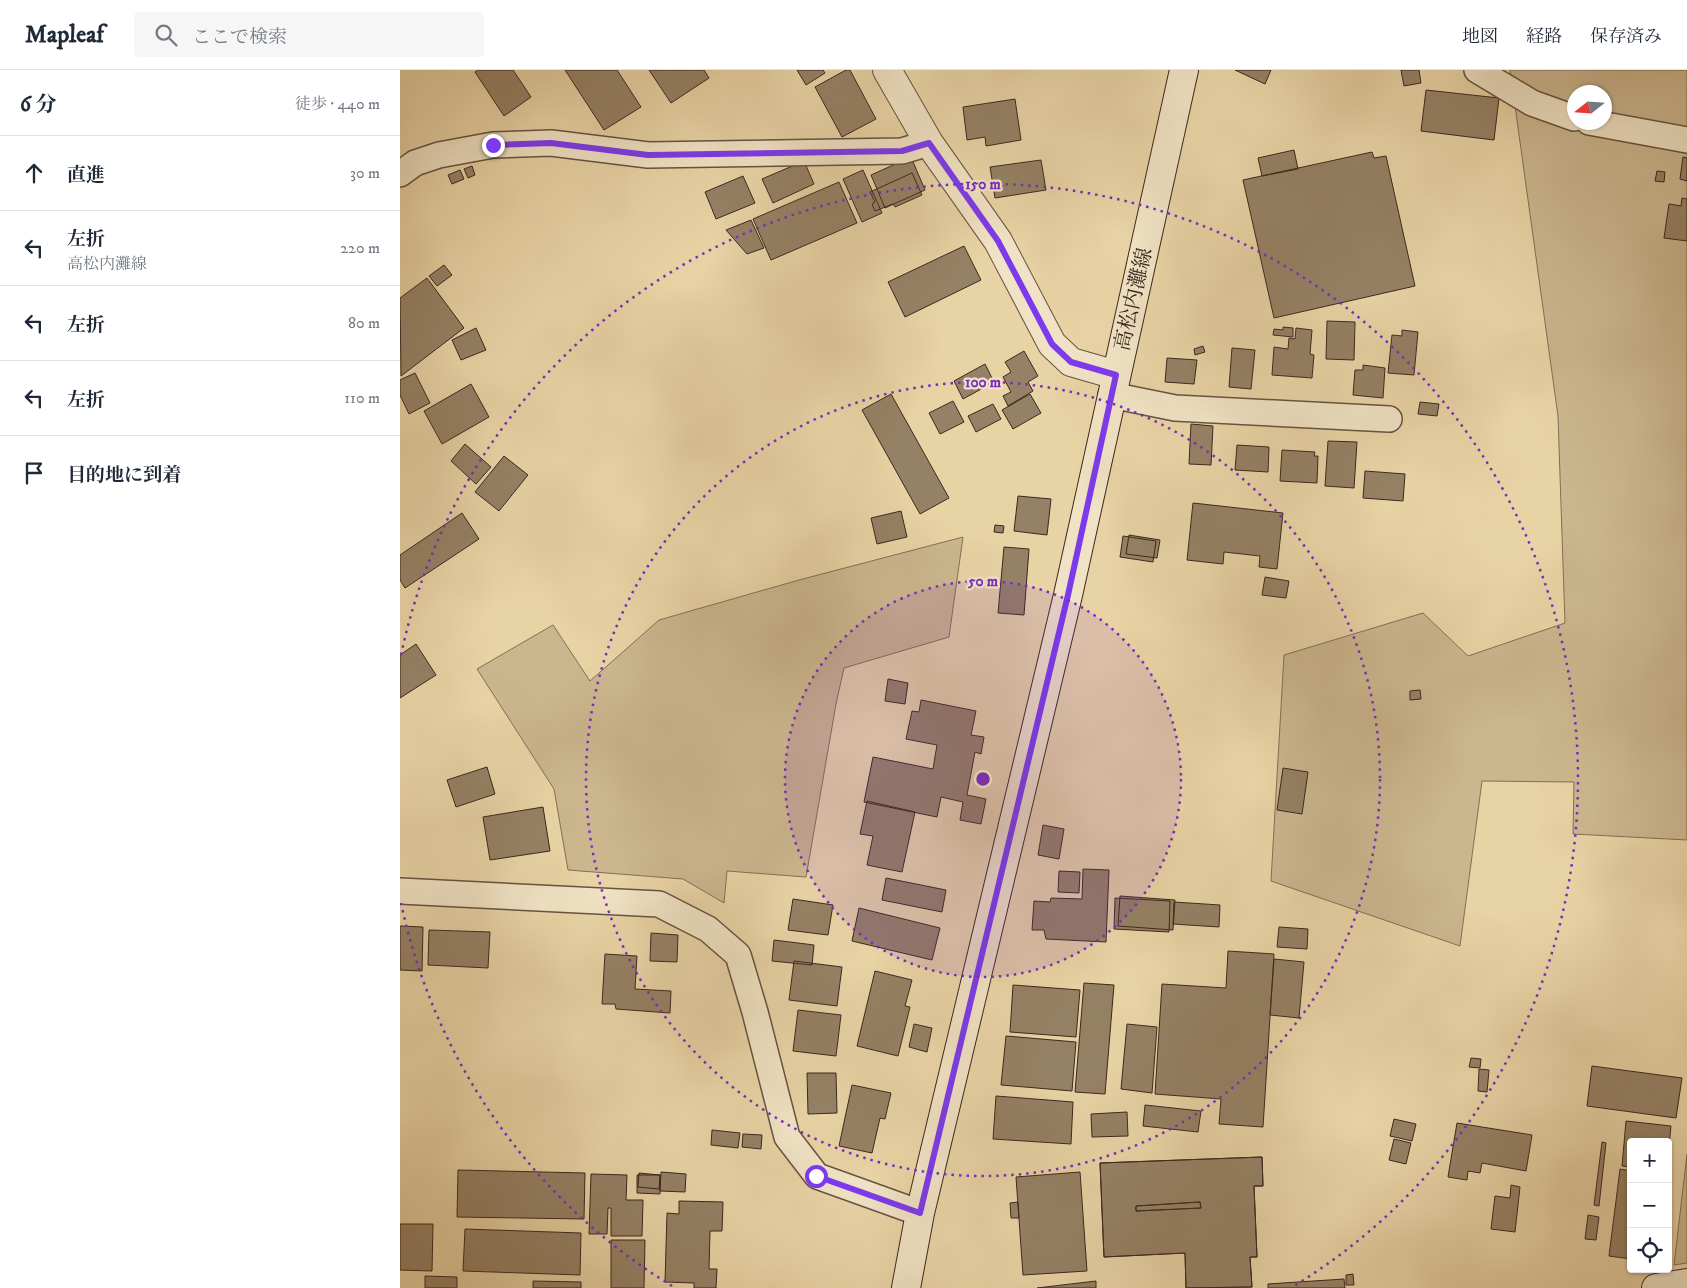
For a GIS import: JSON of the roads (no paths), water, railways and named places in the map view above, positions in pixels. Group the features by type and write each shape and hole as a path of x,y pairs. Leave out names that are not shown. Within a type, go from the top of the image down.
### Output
{"main road":[{"path":"887,70 929,143 998,241 1052,344 1071,362 1114,385"},
{"name":"高松内灘線","path":"906,1288 920,1213 1068,595 1184,70"},
{"path":"1656,1288 1687,1283"}],"street":[{"path":"1477,70 1532,103 1567,116"},
{"path":"1612,126 1687,140"},
{"path":"400,174 415,163 438,155 493,145 551,143 648,155 902,151 929,143"},
{"path":"1114,385 1175,408 1389,419"},
{"path":"400,892 659,904 708,929 738,955 755,1012 787,1137 816,1176 920,1213"}]}
